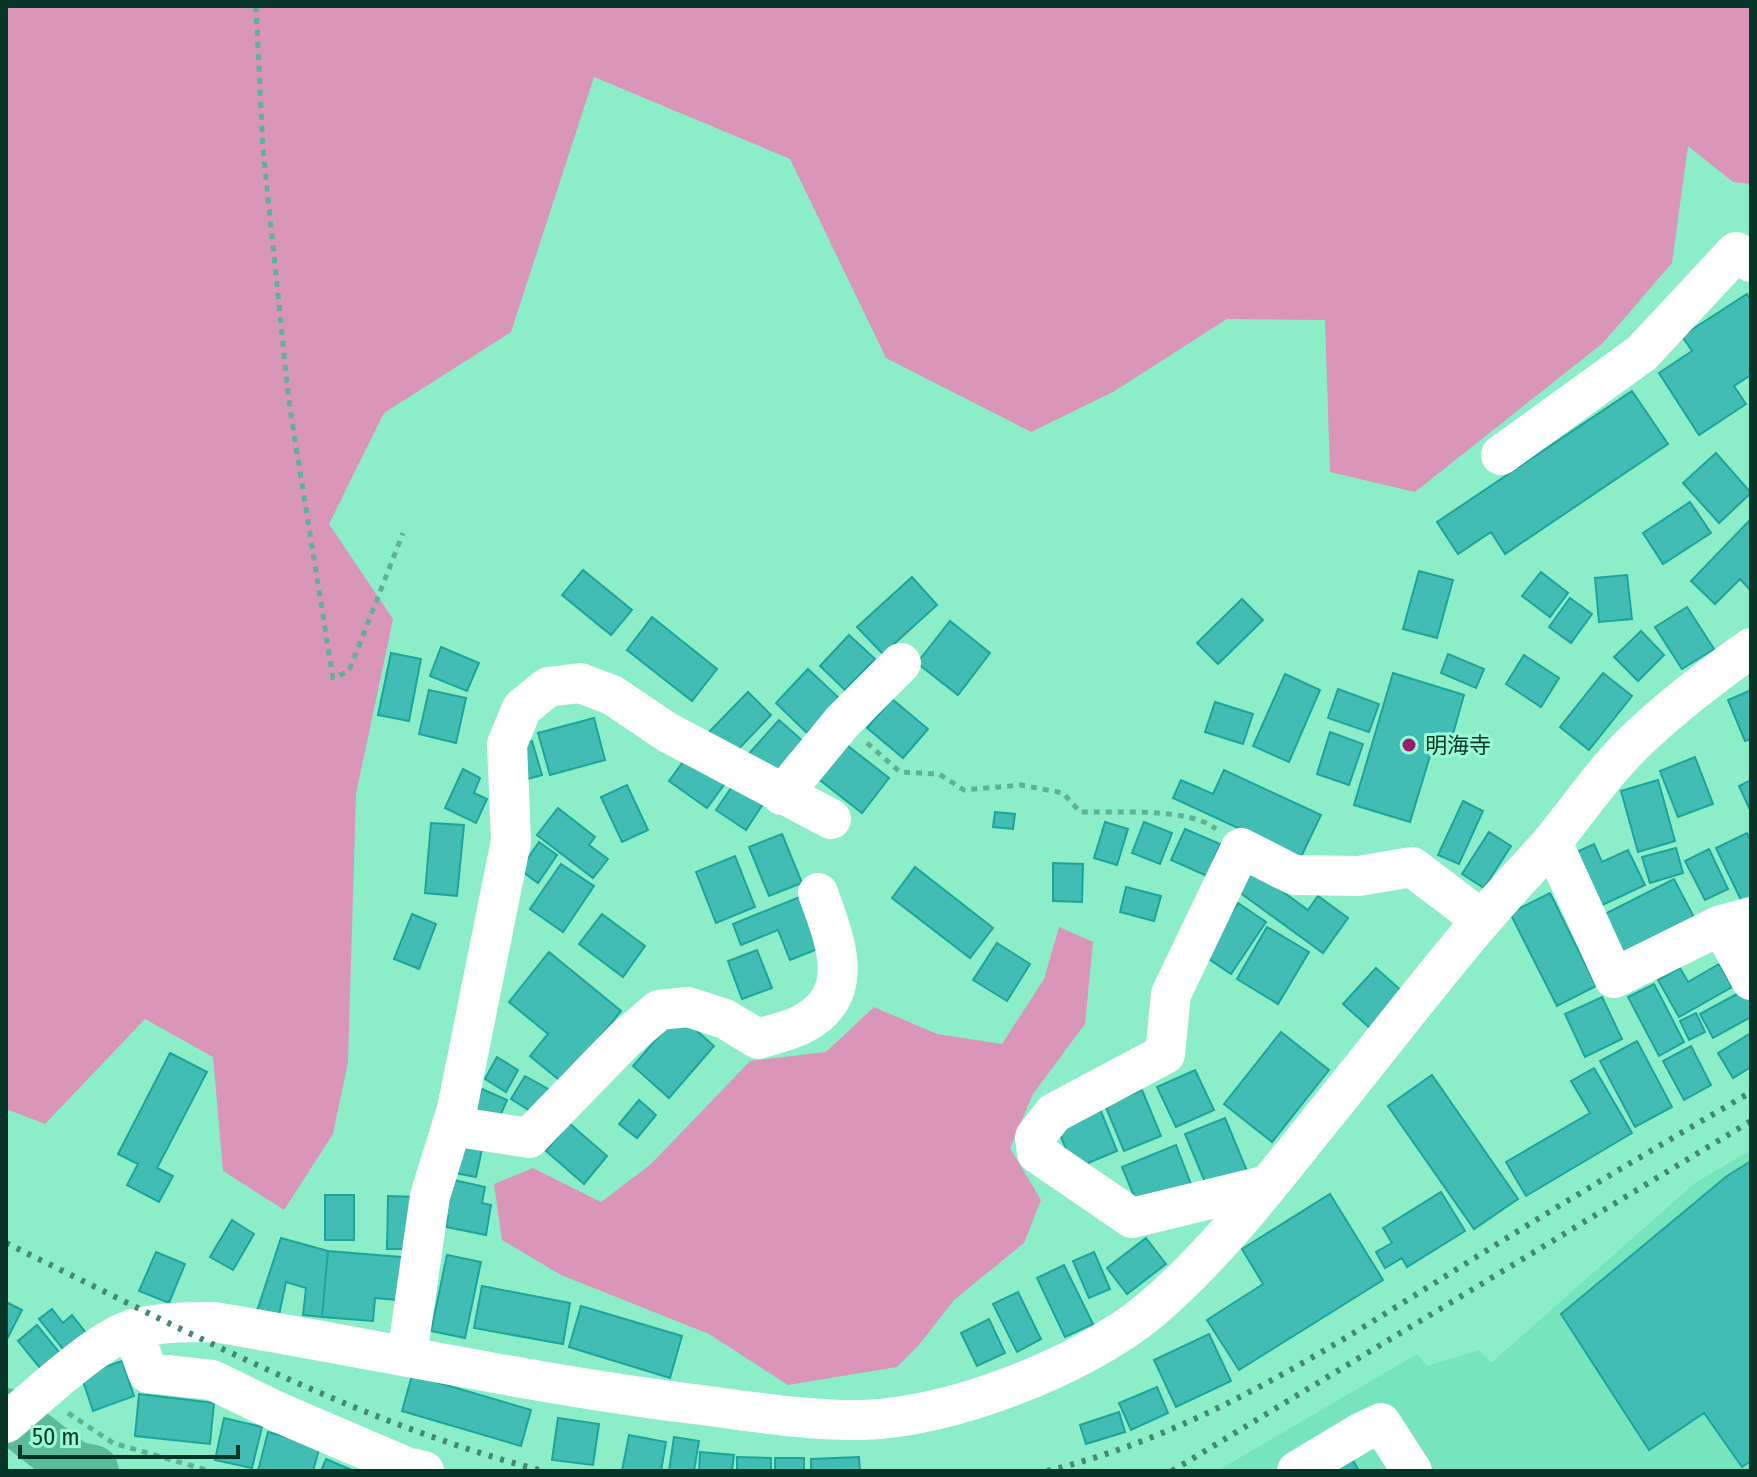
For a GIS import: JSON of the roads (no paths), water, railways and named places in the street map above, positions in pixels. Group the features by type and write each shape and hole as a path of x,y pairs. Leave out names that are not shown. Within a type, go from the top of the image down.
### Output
{"street":[{"path":"1501,455 1642,353 1736,252 1751,262"},
{"path":"24,1408 107,1340 132,1329 169,1323 214,1322 569,1386 796,1418 867,1420 935,1410 1016,1385 1107,1343 1147,1313 1199,1266 1482,920 1639,737 1751,648"},
{"path":"782,795 842,722 901,663"},
{"path":"407,1356 430,1196 452,1126 511,841 507,744 522,708 548,687 580,683 612,695 667,732 831,819"},
{"path":"1552,842 1614,978 1736,921 1751,980"},
{"path":"1268,1185 1132,1218 1037,1153 1035,1137 1054,1113 1165,1054 1171,994 1241,848 1294,875 1359,876 1412,867 1482,920"},
{"path":"452,1126 529,1138 624,1040 659,1010 688,1007 725,1019 758,1039 803,1024 826,1009 839,978 834,937 818,893"},
{"path":"132,1329 148,1373 212,1380 280,1413 406,1467 424,1471"},
{"path":"1297,1471 1381,1423 1412,1471"}],"waterway":[{"path":"6,1414 74,1467 93,1471"}],"railway":[{"path":"1047,1471 1158,1435 1264,1384 1366,1326 1571,1198 1751,1092"},
{"path":"1172,1471 1751,1121"},
{"path":"6,1243 203,1340 336,1400 473,1451 543,1471"}],"place":[{"name":"明海寺","path":"1409,745"}]}
